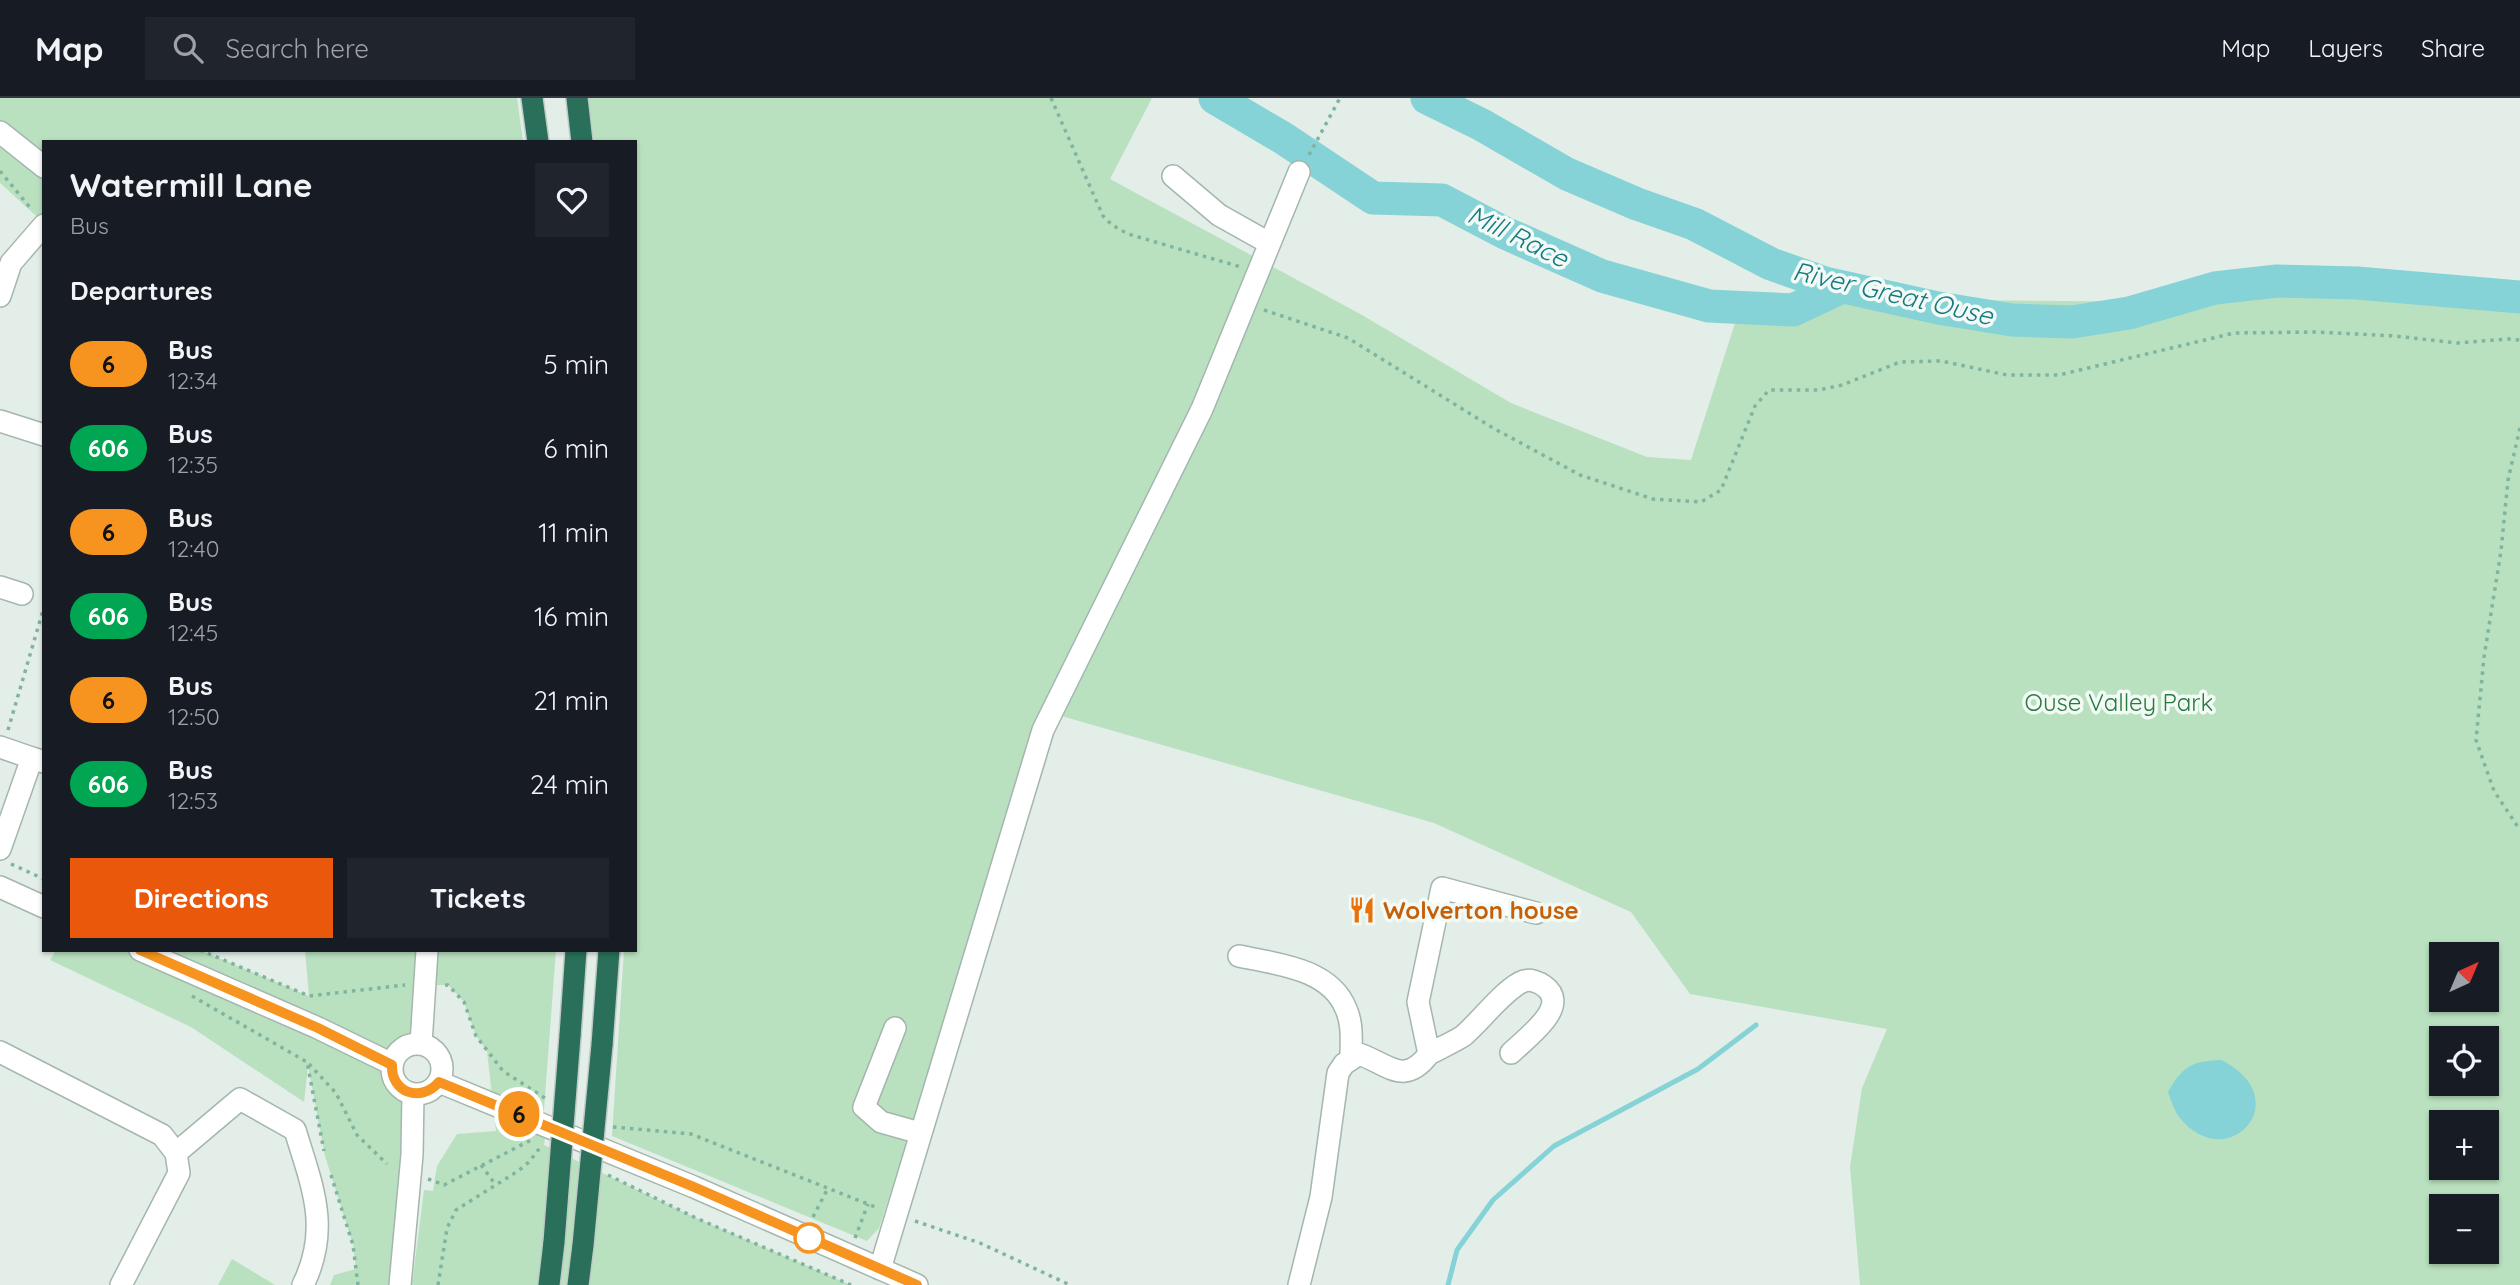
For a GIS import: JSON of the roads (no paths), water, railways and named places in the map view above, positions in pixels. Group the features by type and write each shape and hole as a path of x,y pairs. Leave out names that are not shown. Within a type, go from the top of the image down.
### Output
{"highway":[{"path":"532,98 537,140"},
{"path":"577,98 582,140"},
{"path":"549,1285 576,952"},
{"path":"578,1285 609,952"}],"street":[{"path":"0,132 42,165"},
{"path":"880,1269 1043,730 1202,409 1299,172"},
{"path":"1173,176 1219,215 1269,243"},
{"path":"0,296 11,263 38,218"},
{"path":"0,421 42,434"},
{"path":"0,587 22,594"},
{"path":"0,849 38,760 1,748"},
{"path":"0,887 42,906"},
{"path":"1429,1054 1418,1002 1442,888 1536,913"},
{"path":"145,952 318,1028 392,1065"},
{"path":"421,1044 427,952"},
{"path":"1239,956 1305,972 1332,989 1348,1011 1351,1057"},
{"path":"1299,1285 1321,1197 1338,1073 1351,1057 1359,1054 1398,1072 1415,1068 1429,1054 1463,1035 1514,987 1524,981 1536,981 1547,987 1554,1004 1549,1016 1511,1053"},
{"path":"895,1028 864,1107 881,1122 920,1133"},
{"path":"421,1044 429,1046 440,1058 442,1074 432,1090 413,1094 398,1086 393,1078 392,1065 402,1048 421,1044"},
{"path":"0,1052 162,1135 176,1153 179,1173 121,1285"},
{"path":"439,1082 694,1187 918,1285"},
{"path":"400,1285 412,1155 413,1094"},
{"path":"176,1153 240,1099 295,1130 317,1202 317,1237 310,1271 303,1285"}],"water":[{"path":"2221,1060 2244,1076 2254,1094 2255,1111 2248,1126 2234,1136 2217,1139 2198,1134 2179,1117 2168,1092 2188,1067"}],"waterway":[{"name":"Mill Race","path":"1215,98 1283,138 1373,198 1442,200 1505,233 1602,276 1709,306 1793,310 1840,288"},
{"name":"River Great Ouse","path":"1427,98 1482,125 1567,174 1637,204 1694,224 1771,264 1825,283 1938,308 2012,320 2072,322 2129,313 2215,288 2277,281 2357,283 2520,297"},
{"path":"1448,1285 1457,1250 1493,1200 1554,1146 1698,1069 1756,1025"}],"place":[{"name":"Wolverton house","path":"1362,910"}],"park label":[{"name":"Ouse Valley Park","path":"2119,702"}]}
